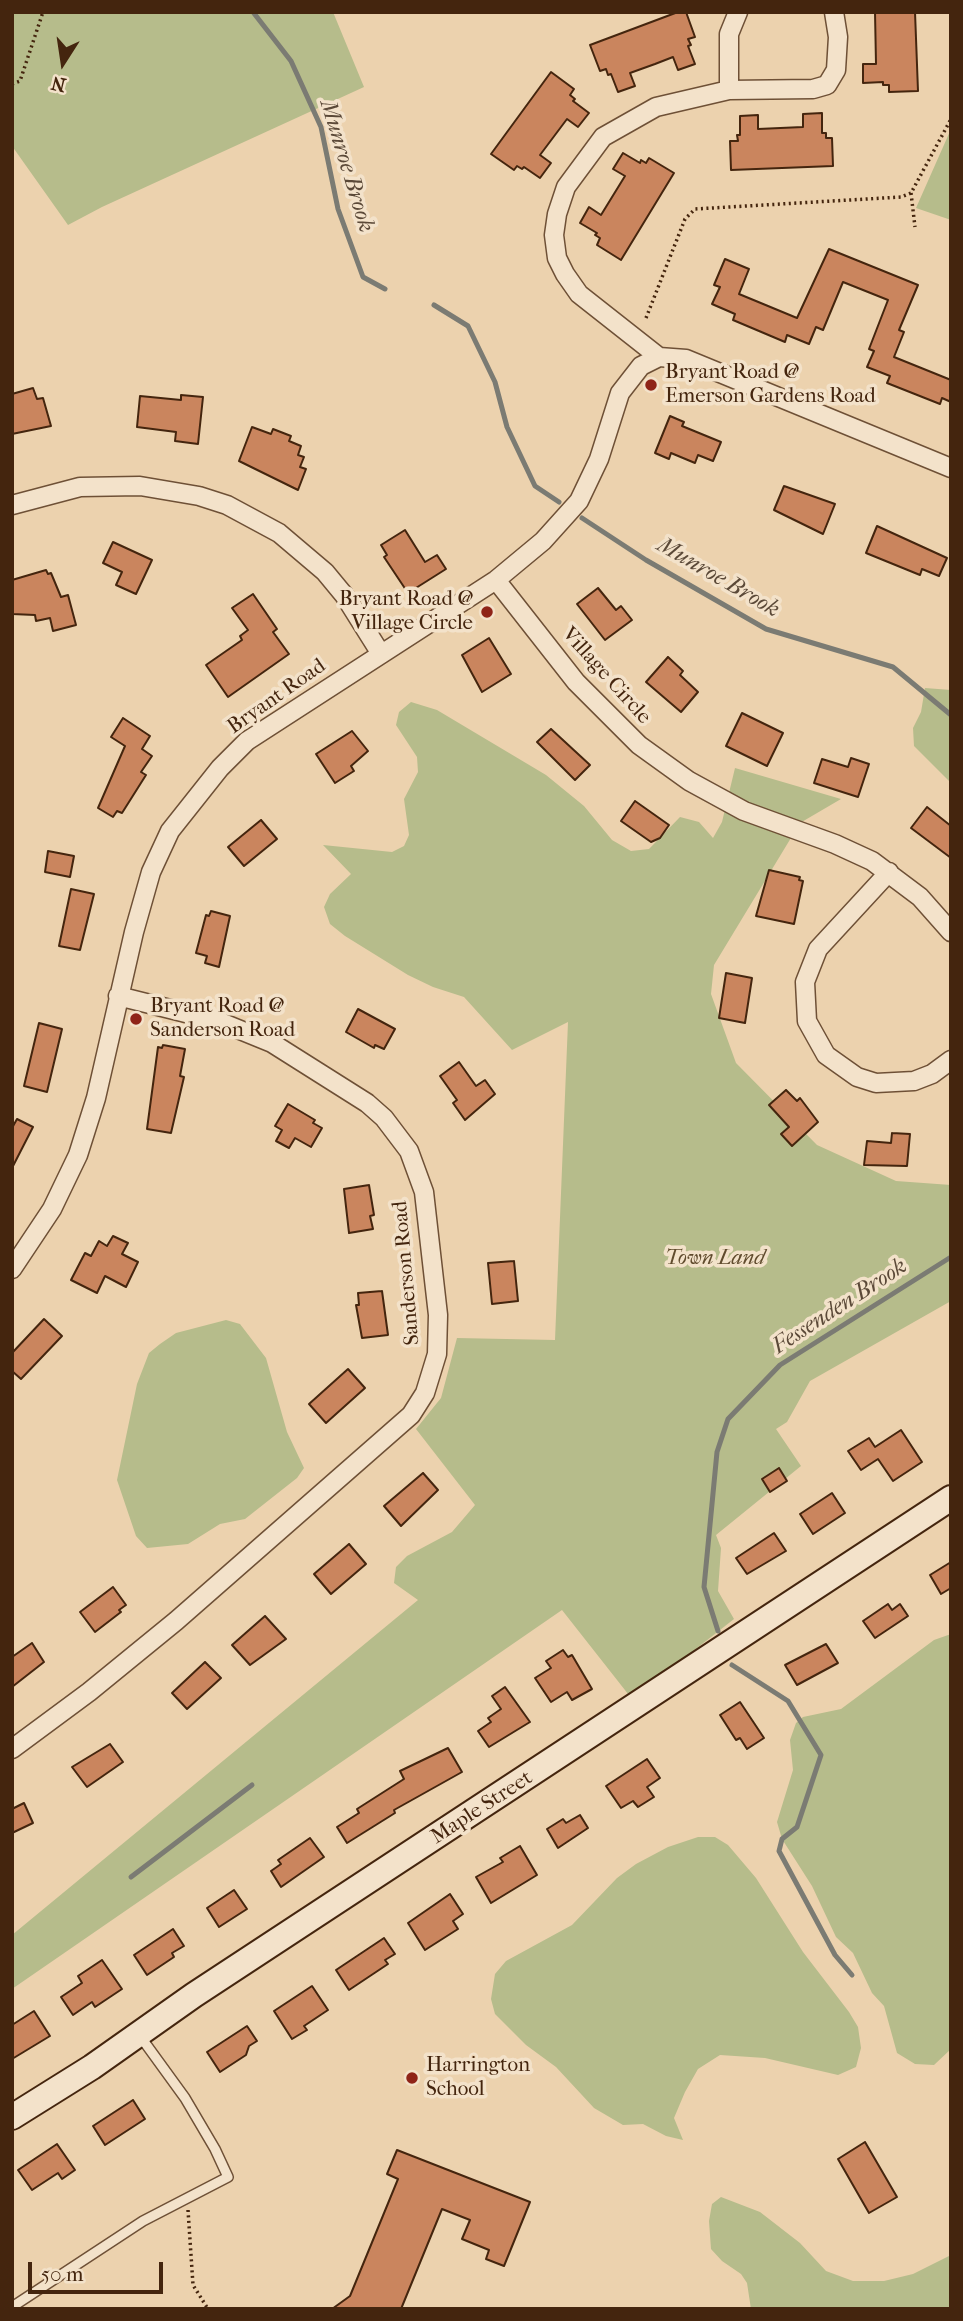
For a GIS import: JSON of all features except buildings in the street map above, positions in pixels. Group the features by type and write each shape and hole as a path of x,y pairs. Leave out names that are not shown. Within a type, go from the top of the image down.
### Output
{"main road":[{"name":"Maple Street","path":"12,2117 951,1498"}],"street":[{"path":"729,90 729,34 738,12"},
{"path":"834,12 838,37 836,71 827,85 813,89 729,90 656,107 603,137 566,187 557,214 554,235 558,258 579,294 659,357 686,359 951,468"},
{"name":"Bryant Road","path":"12,1269 52,1209 78,1156 96,1098 118,996 152,872 170,831 195,798 247,741 496,580 543,541 579,501 599,459 620,393 641,366 659,357"},
{"path":"12,505 80,487 140,485 199,496 227,505 279,533 325,572 344,595 381,654"},
{"name":"Village Circle","path":"496,580 576,682 618,726 662,763 744,811 835,844 889,872 937,913 951,932"},
{"path":"889,872 818,948 805,982 807,1021 826,1055 857,1077 876,1083 914,1081 932,1074 951,1060"},
{"name":"Sanderson Road","path":"12,1749 89,1692 166,1629 411,1415 425,1393 437,1354 438,1315 424,1192 409,1152 384,1118 367,1103 272,1043 218,1021 118,996"}],"lane":[{"path":"12,2307 143,2221 228,2177 185,2098 139,2034"}],"path":[{"path":"12,84 20,81 43,12"},
{"path":"915,227 911,193 951,119"},
{"path":"646,318 685,219 695,209 861,201 901,197 911,193"},
{"path":"184,2199 188,2208 193,2285 208,2309"}],"green space":[{"path":"12,12 333,12 364,87 68,225 12,146"},
{"path":"951,129 951,220 916,208"},
{"path":"925,688 951,690 951,783 914,746 913,728 921,712"},
{"name":"Town Land","path":"411,702 437,710 546,775 584,806 612,840 631,851 649,849 680,817 699,822 713,838 722,822 735,768 841,799 800,823 714,965 711,994 736,1063 817,1145 896,1181 951,1185 951,1301 810,1381 787,1422 776,1429 801,1466 716,1535 721,1548 718,1591 734,1619 632,1699 562,1610 12,1989 12,1935 418,1600 394,1583 396,1567 407,1556 452,1532 475,1505 416,1429 441,1398 457,1338 555,1340 568,1022 512,1050 464,997 408,975 345,936 330,924 324,907 330,894 351,874 323,845 392,852 404,846 409,835 404,799 418,772 417,757 396,725 399,712"},
{"path":"226,1320 240,1324 266,1358 287,1432 304,1468 297,1478 245,1519 220,1524 188,1544 147,1548 136,1536 117,1480 137,1384 149,1353 160,1344 176,1333"},
{"path":"951,1634 951,2049 934,2065 915,2064 897,2053 884,2006 872,1993 853,1953 836,1937 812,1886 782,1839 777,1822 793,1770 790,1740 796,1723 803,1717 841,1709 934,1640"},
{"path":"698,1837 715,1837 728,1845 756,1878 803,1952 849,2012 858,2027 861,2048 856,2067 838,2075 765,2058 720,2055 698,2069 685,2092 674,2118 683,2140 666,2136 643,2124 623,2125 594,2108 556,2067 526,2045 495,2014 491,1999 495,1974 506,1961 572,1925 617,1878 636,1864 668,1847"},
{"path":"721,2197 760,2212 800,2243 826,2271 853,2281 884,2281 913,2274 951,2255 951,2309 751,2309 747,2283 741,2274 722,2261 711,2249 709,2221 712,2204"}],"waterway":[{"name":"Munroe Brook","path":"253,12 291,61 321,127 338,209 363,277 385,289"},
{"name":"Munroe Brook","path":"434,305 468,326 495,382 507,427 535,486 559,502"},
{"name":"Munroe Brook","path":"582,518 646,560 766,629 893,667 951,715"},
{"name":"Fessenden Brook","path":"718,1631 704,1587 717,1452 728,1419 780,1365 951,1257"},
{"name":"Fessenden Brook","path":"732,1665 788,1701 821,1755 797,1827 782,1839 779,1851 835,1955 852,1975"},
{"path":"131,1877 252,1785"}],"place":[{"name":"Bryant Road @ Emerson Gardens Road","path":"651,385"},
{"name":"Bryant Road @ Village Circle","path":"487,612"},
{"name":"Bryant Road @ Sanderson Road","path":"136,1019"},
{"name":"Harrington School","path":"412,2078"}]}
